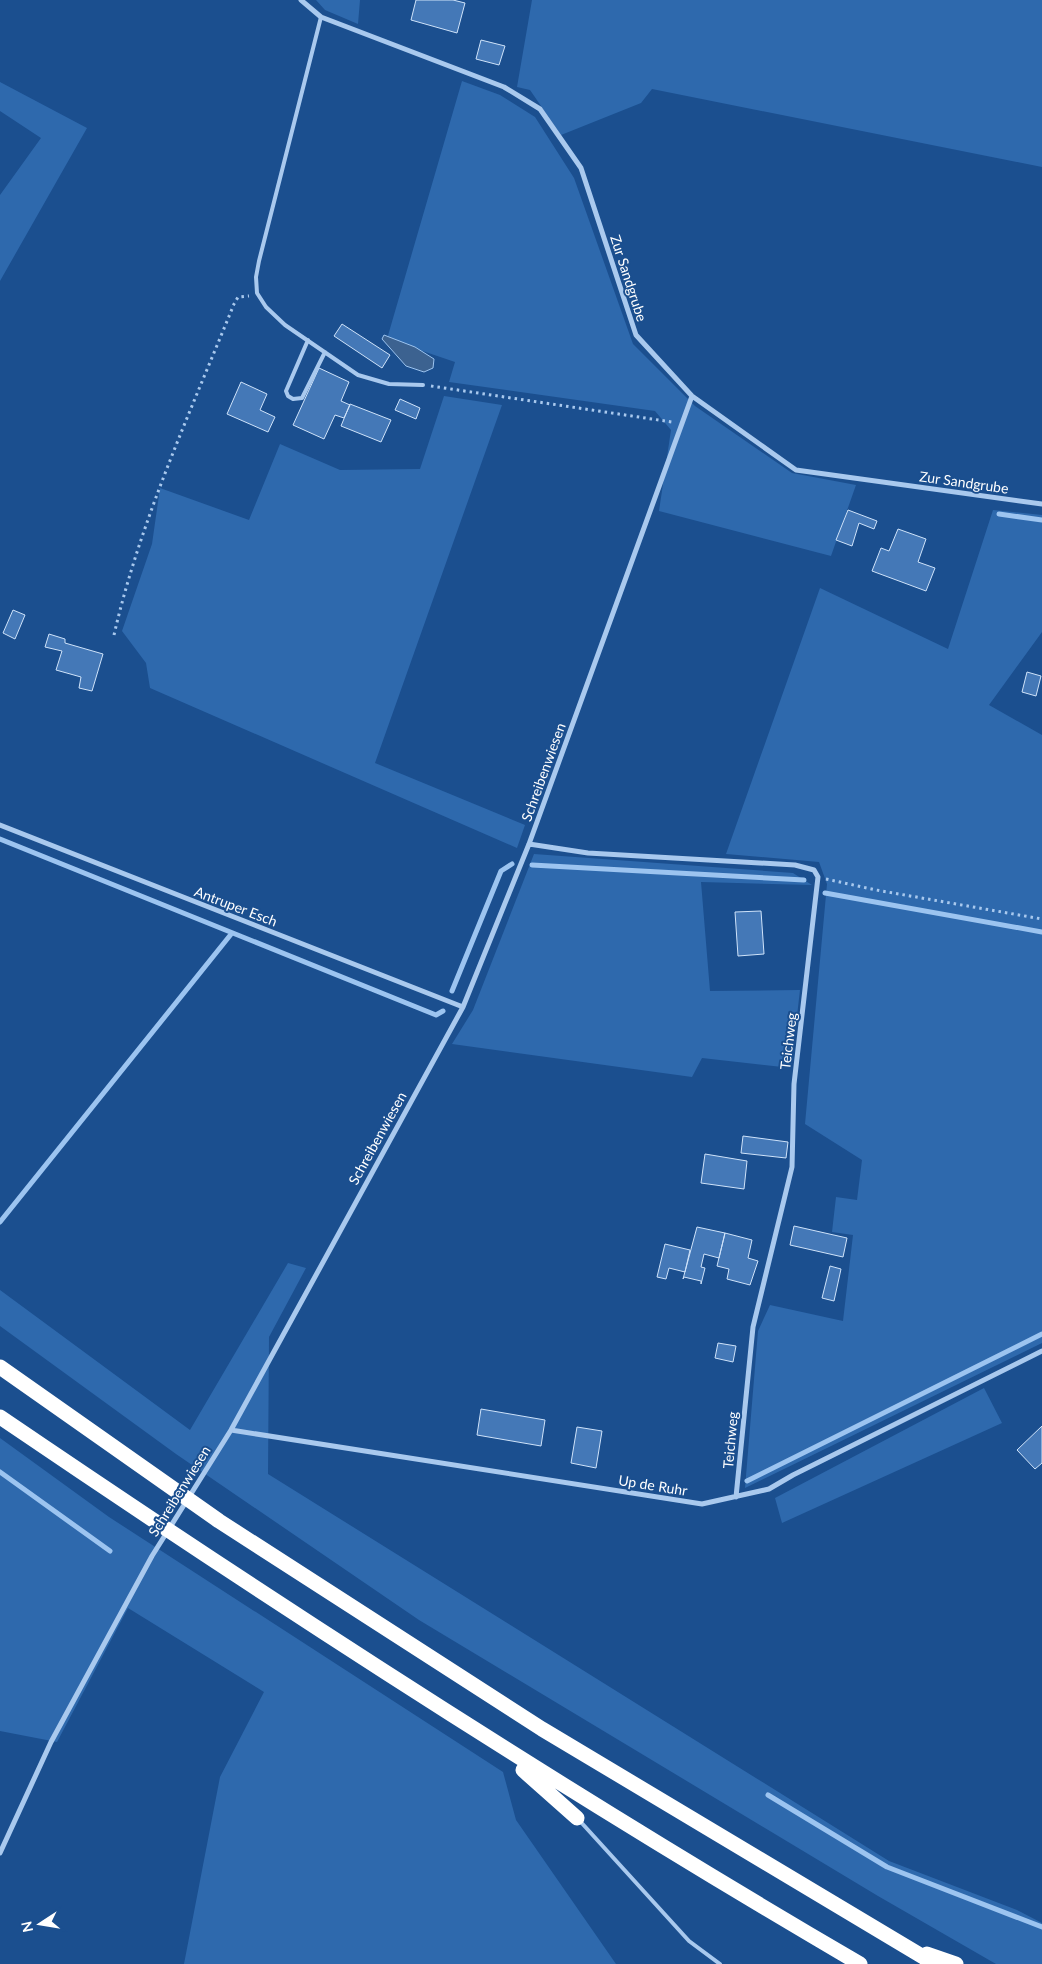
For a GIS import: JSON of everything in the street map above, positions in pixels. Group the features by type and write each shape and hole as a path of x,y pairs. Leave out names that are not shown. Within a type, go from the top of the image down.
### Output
{"highway":[{"path":"0,1368 219,1521 542,1729 935,1964"},
{"path":"0,1417 200,1552 492,1742 706,1874 860,1964"},
{"path":"492,1742 577,1818"},
{"path":"902,1945 956,1964"}],"street":[{"name":"Zur Sandgrube","path":"300,0 321,17 504,87 540,109 581,168 636,335 692,396 796,470 1042,504"},
{"name":"Schreibenwiesen","path":"0,1853 51,1742 152,1556 231,1430 463,1007 529,844 692,396"},
{"name":"Antruper Esch","path":"0,825 463,1007"},
{"path":"529,844 588,853 795,865 814,870 818,877"},
{"name":"Teichweg","path":"736,1497 752,1327 792,1167 794,1084 818,877"},
{"name":"Up de Ruhr","path":"231,1430 702,1504 769,1490 793,1475 1042,1351"}],"lane":[{"path":"321,17 256,277 257,293 285,325 358,375 389,384 423,385"},
{"path":"308,340 286,391 288,396 293,399 302,398 325,352"},
{"path":"577,1818 689,1941 720,1964"}],"path":[{"path":"114,635 124,593 147,520 234,304 238,297 249,296 263,302"},
{"path":"423,385 501,395 682,424"},
{"path":"818,877 876,890 1042,919"}],"shaded area":[{"path":"316,0 360,0 358,24 325,10"},
{"path":"532,0 1042,0 1042,167 652,89 641,103 561,135 530,90 517,87"},
{"path":"462,81 500,95 535,117 574,178 633,344 695,406 792,473 856,485 831,556 659,511 671,430 655,411 449,382 455,362 387,339"},
{"path":"0,82 87,128 0,281 0,195 41,138 0,111"},
{"path":"384,335 415,347 434,359 433,368 424,372 406,366 382,339"},
{"path":"444,396 502,405 375,763 525,825 517,848 150,688 146,663 122,631 152,544 160,488 249,520 280,444 340,470 420,469"},
{"path":"993,510 1042,515 1042,632 989,705 1042,735 1042,1343 745,1488 758,1331 770,1305 843,1321 853,1235 832,1232 836,1197 857,1200 862,1160 805,1124 827,884 819,862 726,854 820,588 948,649"},
{"path":"534,854 793,873 812,885 701,882 710,991 800,990 791,1068 702,1058 692,1077 452,1044 473,1010"},
{"path":"288,1263 306,1268 269,1337 268,1474 889,1861 1017,1910 1042,1923 1042,1964 996,1964 878,1896 419,1620 176,1454 0,1326 0,1290 190,1430"},
{"path":"984,1388 1002,1423 782,1523 775,1498"},
{"path":"0,1438 109,1517 503,1772 516,1820 616,1964 184,1964 220,1777 264,1692 128,1608 57,1742 0,1731"}],"building":[{"path":"416,0 453,0 465,3 457,33 411,20"},
{"path":"481,40 505,46 499,65 476,59"},
{"path":"342,324 390,355 382,368 334,336"},
{"path":"319,368 349,382 341,401 350,405 344,418 335,415 324,439 293,425"},
{"path":"241,382 267,394 260,410 275,417 268,432 227,414"},
{"path":"400,399 420,408 416,419 395,410"},
{"path":"350,404 391,420 381,442 341,426"},
{"path":"848,510 877,521 874,529 859,523 852,546 836,540"},
{"path":"898,529 926,539 918,562 935,568 926,591 872,571 881,548 889,551"},
{"path":"13,610 25,615 15,639 3,633"},
{"path":"49,634 65,639 65,643 103,654 92,691 79,688 81,677 56,670 62,651 45,647"},
{"path":"1027,672 1041,676 1036,696 1022,692"},
{"path":"761,911 764,954 738,956 735,912"},
{"path":"743,1136 788,1142 786,1158 741,1153"},
{"path":"705,1154 747,1161 744,1189 701,1183"},
{"path":"794,1226 847,1238 843,1257 790,1245"},
{"path":"697,1227 725,1233 719,1258 704,1254 701,1267 705,1268 701,1284 701,1281 684,1277 683,1279"},
{"path":"725,1233 752,1240 748,1258 758,1261 750,1285 727,1279 729,1269 717,1266"},
{"path":"665,1244 690,1250 685,1272 669,1268 666,1279 657,1277"},
{"path":"830,1266 841,1269 834,1301 822,1298"},
{"path":"718,1343 736,1346 733,1362 715,1358"},
{"path":"481,1409 545,1420 541,1446 477,1435"},
{"path":"1042,1426 1042,1463 1035,1469 1017,1450"},
{"path":"577,1427 602,1431 596,1468 571,1463"}],"waterway":[{"path":"999,514 1042,520"},
{"path":"0,839 436,1015 443,1011"},
{"path":"452,991 501,871 512,864"},
{"path":"532,865 804,880"},
{"path":"825,893 1042,932"},
{"path":"0,1222 232,933"},
{"path":"747,1481 1042,1334"},
{"path":"0,1472 110,1551"},
{"path":"768,1795 887,1867 1042,1927"}]}
